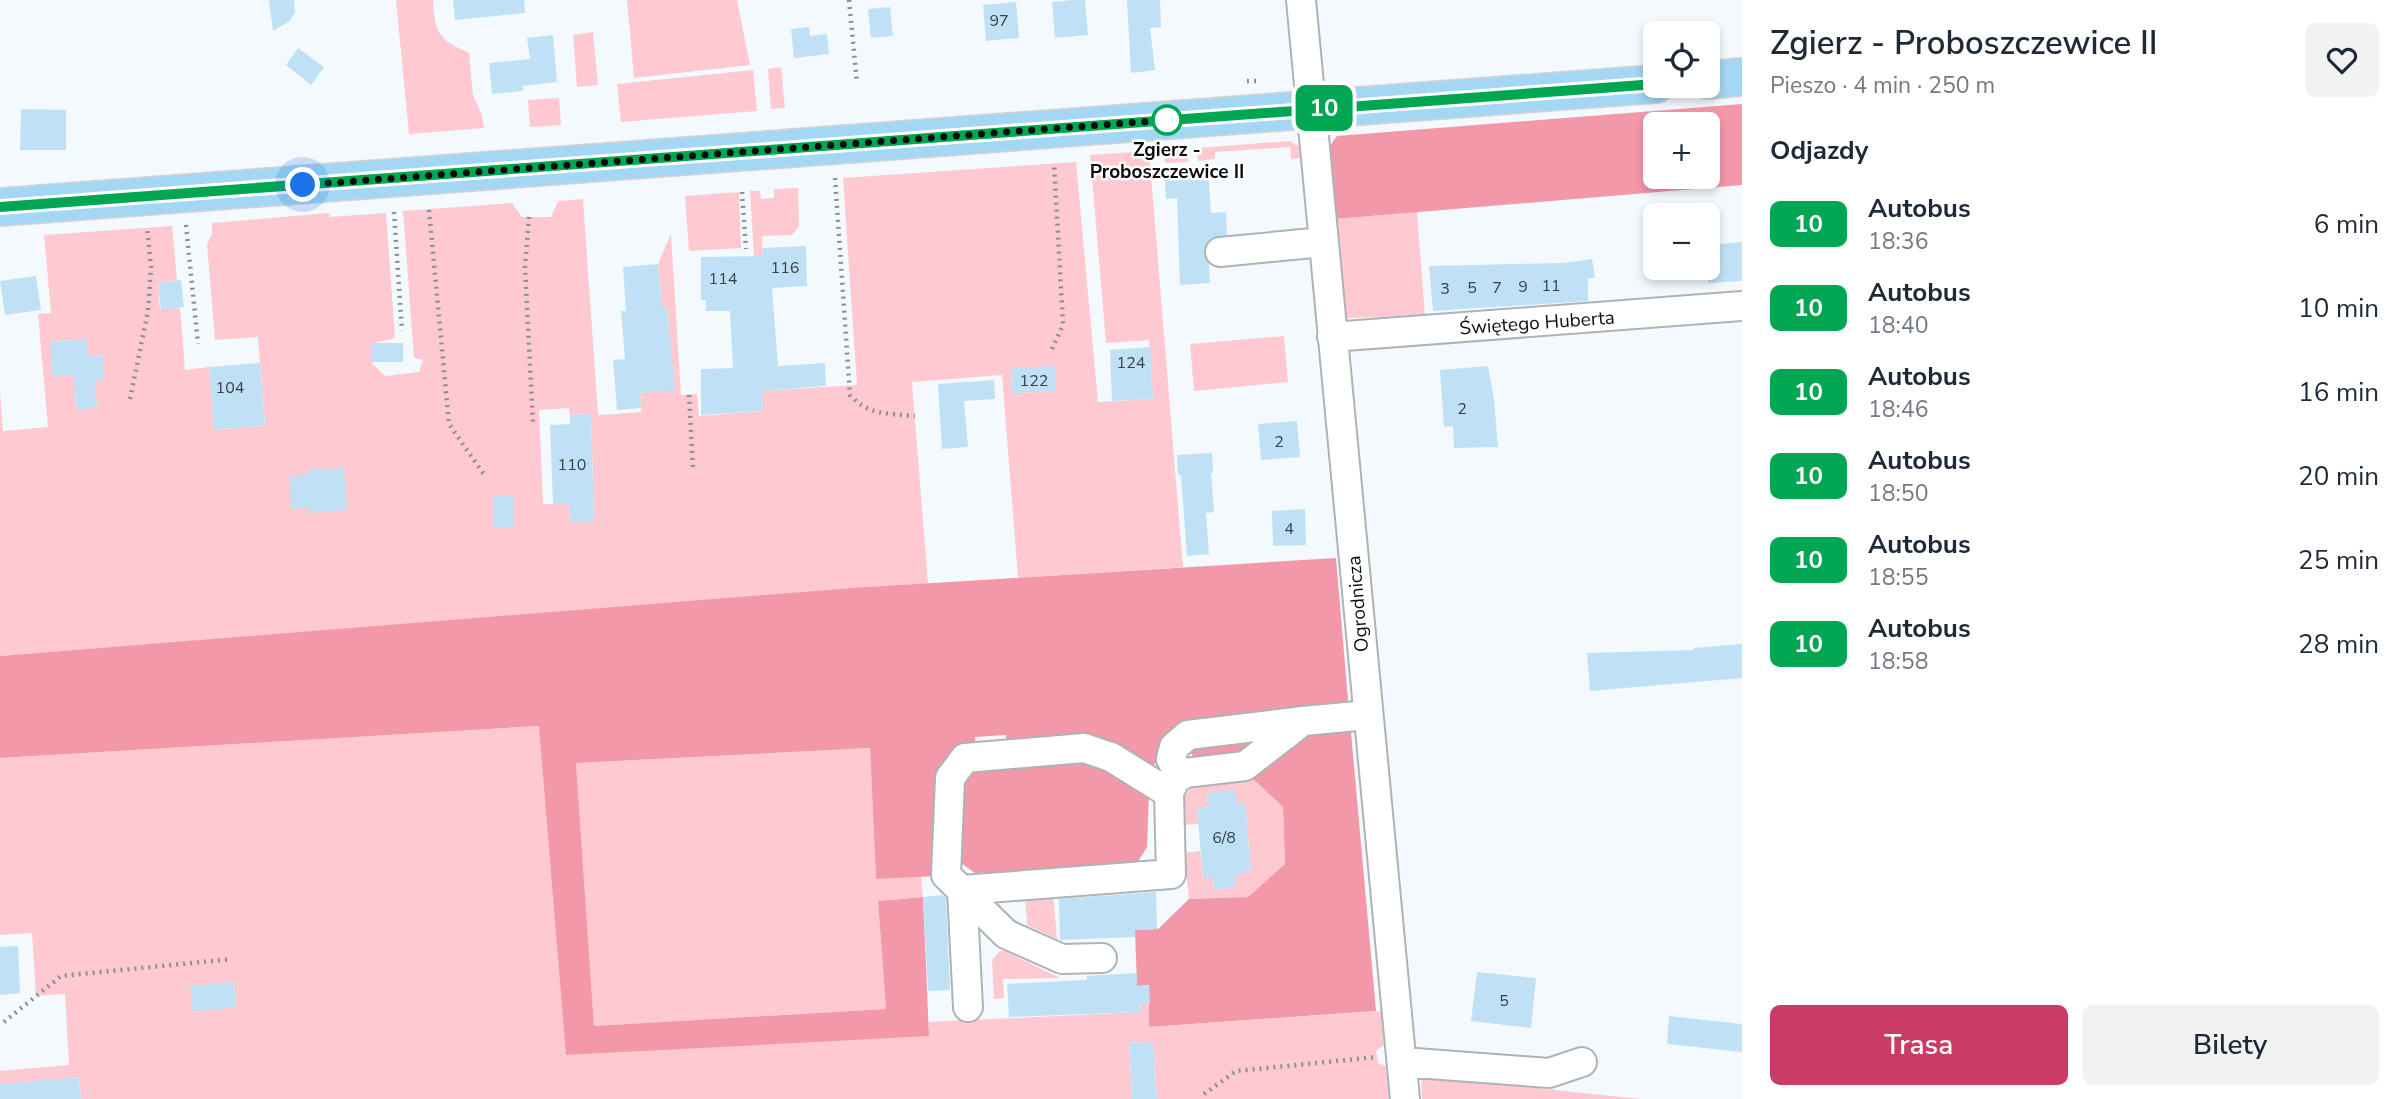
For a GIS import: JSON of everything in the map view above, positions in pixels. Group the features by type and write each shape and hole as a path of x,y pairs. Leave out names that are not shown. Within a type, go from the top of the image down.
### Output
{"main road":[{"path":"1720,79 1742,77"},
{"path":"0,207 1643,85"}],"street":[{"name":"Ogrodnicza","path":"1301,0 1405,1099"},
{"path":"1220,252 1323,242"},
{"name":"Świętego Huberta","path":"1332,338 1742,306"},
{"path":"962,890 1171,874 1177,769 1171,759 1174,747 1188,735 1368,715"},
{"path":"1102,958 1062,959 1006,934 946,875 950,778 965,758 1084,748 1177,783 1245,766 1303,721"},
{"path":"962,890 968,1007"},
{"path":"1402,1059 1549,1073 1582,1062"}],"path":[{"path":"849,0 857,83"},
{"path":"1052,349 1063,325 1054,163"},
{"path":"835,178 850,395 860,406 875,412 915,416"},
{"path":"742,192 746,249"},
{"path":"429,209 449,424 485,476"},
{"path":"394,212 402,331"},
{"path":"529,217 524,267 533,424"},
{"path":"186,225 198,344"},
{"path":"130,400 148,311 151,267 146,228"},
{"path":"844,315 852,314"},
{"path":"689,395 693,469"},
{"path":"4,1022 61,976 232,960"},
{"path":"1205,1094 1236,1071 1402,1059"}],"shaded area":[{"path":"396,0 433,0 440,34 469,53 473,95 482,115 484,128 409,134"},
{"path":"627,0 737,0 750,65 634,78"},
{"path":"593,32 598,85 577,87 573,35"},
{"path":"781,67 785,108 771,109 768,69"},
{"path":"753,70 757,111 621,122 617,84"},
{"path":"559,98 561,125 530,127 528,100"},
{"path":"1742,104 1742,185 1720,187 1720,112 1643,112 1643,189 1694,189 1335,219 1329,147 1337,136"},
{"path":"1290,141 1299,146 1300,158 1291,159 1290,147 1215,152 1215,159 1198,161 1197,148"},
{"path":"1187,148 1188,162 1165,163 1164,150"},
{"path":"1149,151 1183,567 1018,578 1002,375 912,382 928,584 0,656 0,391 3,431 48,427 38,314 51,313 44,235 172,226 177,280 158,283 160,309 180,308 185,370 209,367 215,430 265,425 258,337 215,340 207,244 212,234 212,223 329,213 330,217 386,213 395,338 371,344 371,362 385,376 419,372 423,360 414,358 403,211 512,203 522,217 551,217 558,201 583,199 598,415 641,412 640,393 674,389 667,308 662,308 658,264 671,234 681,395 697,394 699,416 763,411 762,391 857,385 843,178 1076,162 1098,402 1153,399 1149,340 1106,343 1090,155","holes":["86,339 88,356 102,355 104,379 91,381 90,373 50,342","1011,369 1056,391 1012,393","95,391 97,407 77,410 75,393","569,408 570,415 591,414 594,520 570,522 569,504 543,504 539,410"]},
{"path":"798,188 799,226 792,235 762,236 764,288 773,304 757,305 750,191 760,191 761,199 774,198 774,189"},
{"path":"739,192 741,248 689,251 685,196"},
{"path":"1417,212 1425,316 1344,318 1335,219"},
{"path":"1284,336 1288,382 1194,391 1190,344"},
{"path":"1336,558 1348,700 1341,708 1184,726 1154,765 1007,748 1006,735 975,737 976,750 960,752 939,876 876,879 870,748 576,763 594,1026 886,1009 878,901 923,897 929,1036 566,1055 539,726 0,758 0,656 853,588"},
{"path":"1342,725 1351,732 1376,1011 1149,1027 1149,985 1137,986 1135,930 1158,929 1189,899 1248,897 1285,864 1283,807 1251,777 1306,729"},
{"path":"540,726 567,1055 929,1035 929,1022 1140,1012 1141,1004 1150,1004 1149,1027 1382,1011 1384,1045 1376,1051 1378,1063 1386,1066 1389,1099 1157,1099 1153,1043 1129,1042 1132,1099 81,1099 79,1077 0,1084 0,1071 69,1065 65,994 36,996 32,933 0,935 0,758","holes":["234,982 236,1007 193,1012"]},
{"path":"1268,735 1240,760 1195,760 1191,753 1194,746"},
{"path":"870,748 876,879 921,876 923,897 878,901 886,1009 594,1026 576,763"},
{"path":"1084,759 1149,793 1147,847 1136,865 975,873 961,863 962,782 972,766"},
{"path":"1251,777 1283,807 1285,864 1248,897 1189,899 1184,853 1200,851 1203,877 1213,878 1214,890 1236,887 1236,875 1251,871 1245,803 1237,804 1207,793 1209,807 1197,809 1198,824 1182,825 1183,799 1192,786"},
{"path":"1053,894 1057,939 1027,925 1025,896"},
{"path":"1000,951 1060,978 1003,979 1004,998 994,999 992,960"},
{"path":"1421,1076 1433,1077 1641,1099 1422,1099"}],"building":[{"path":"269,0 294,0 295,12 290,21 273,31"},
{"path":"453,0 524,0 525,13 455,20"},
{"path":"1085,0 1088,35 1055,38 1052,2"},
{"path":"1127,0 1160,0 1161,27 1150,28 1155,70 1131,73"},
{"path":"1016,2 1019,38 986,41 983,5"},
{"path":"890,7 893,36 871,38 868,9"},
{"path":"809,27 810,36 827,34 829,54 794,58 791,29"},
{"path":"553,35 557,82 523,86 523,91 492,94 489,63 530,59 527,38"},
{"path":"298,48 324,67 311,85 286,65"},
{"path":"21,109 66,110 66,150 20,150"},
{"path":"1208,167 1211,213 1226,212 1227,235 1211,238 1205,246 1210,283 1180,285 1177,198 1166,199 1164,170"},
{"path":"1742,242 1742,281 1708,283 1708,280 1720,280 1720,244"},
{"path":"806,246 807,286 772,288 778,366 825,363 826,386 762,391 763,411 701,415 701,369 733,368 730,311 706,311 706,300 701,300 701,257 763,256 762,248"},
{"path":"1592,259 1595,278 1588,278 1588,301 1433,311 1429,266 1563,263"},
{"path":"658,264 662,308 667,307 675,390 640,393 641,408 617,410 613,360 625,359 621,311 626,311 623,267"},
{"path":"36,276 41,310 5,315 0,281"},
{"path":"181,280 184,307 161,310 158,283"},
{"path":"86,339 88,356 103,355 104,379 94,381 97,407 77,410 73,375 53,377 50,342"},
{"path":"371,343 403,343 403,362 371,362"},
{"path":"1150,347 1153,399 1112,401 1110,350"},
{"path":"260,363 265,425 214,430 209,367"},
{"path":"1055,366 1056,391 1012,393 1011,368"},
{"path":"1488,366 1498,447 1454,448 1453,426 1444,427 1440,370"},
{"path":"994,380 995,399 964,401 968,447 942,449 938,384"},
{"path":"591,414 594,521 570,522 569,504 553,504 550,425 570,424 570,415"},
{"path":"1297,421 1300,457 1261,460 1258,424"},
{"path":"1212,453 1214,512 1206,513 1209,554 1187,556 1177,455"},
{"path":"344,468 347,510 309,513 309,508 291,509 289,476 307,475 306,470"},
{"path":"493,495 513,496 513,527 493,527"},
{"path":"1305,509 1306,545 1273,546 1272,511"},
{"path":"1742,644 1742,678 1590,691 1587,653 1694,650"},
{"path":"1235,789 1237,804 1245,803 1251,871 1236,875 1236,887 1214,890 1213,878 1203,878 1197,809 1209,807 1207,793"},
{"path":"1156,892 1157,929 1135,930 1135,937 1060,940 1059,899"},
{"path":"942,895 946,898 950,990 928,991 923,897"},
{"path":"18,946 20,993 0,995 0,947"},
{"path":"1477,972 1536,978 1531,1028 1471,1021"},
{"path":"1137,973 1137,986 1149,985 1150,1004 1140,1004 1141,1012 1009,1017 1007,984 1087,980 1087,976"},
{"path":"234,982 236,1007 193,1012 190,986"},
{"path":"1669,1016 1742,1024 1742,1052 1667,1044"},
{"path":"1129,1042 1153,1043 1157,1099 1132,1099"},
{"path":"79,1077 81,1099 0,1099 0,1084"}],"bus line":[{"name":"10","path":"0,207 1643,85"}],"place":[{"name":"Zgierz - Proboszczewice II","path":"1167,120"}],"route":[{"path":"303,185 1167,120"}]}
